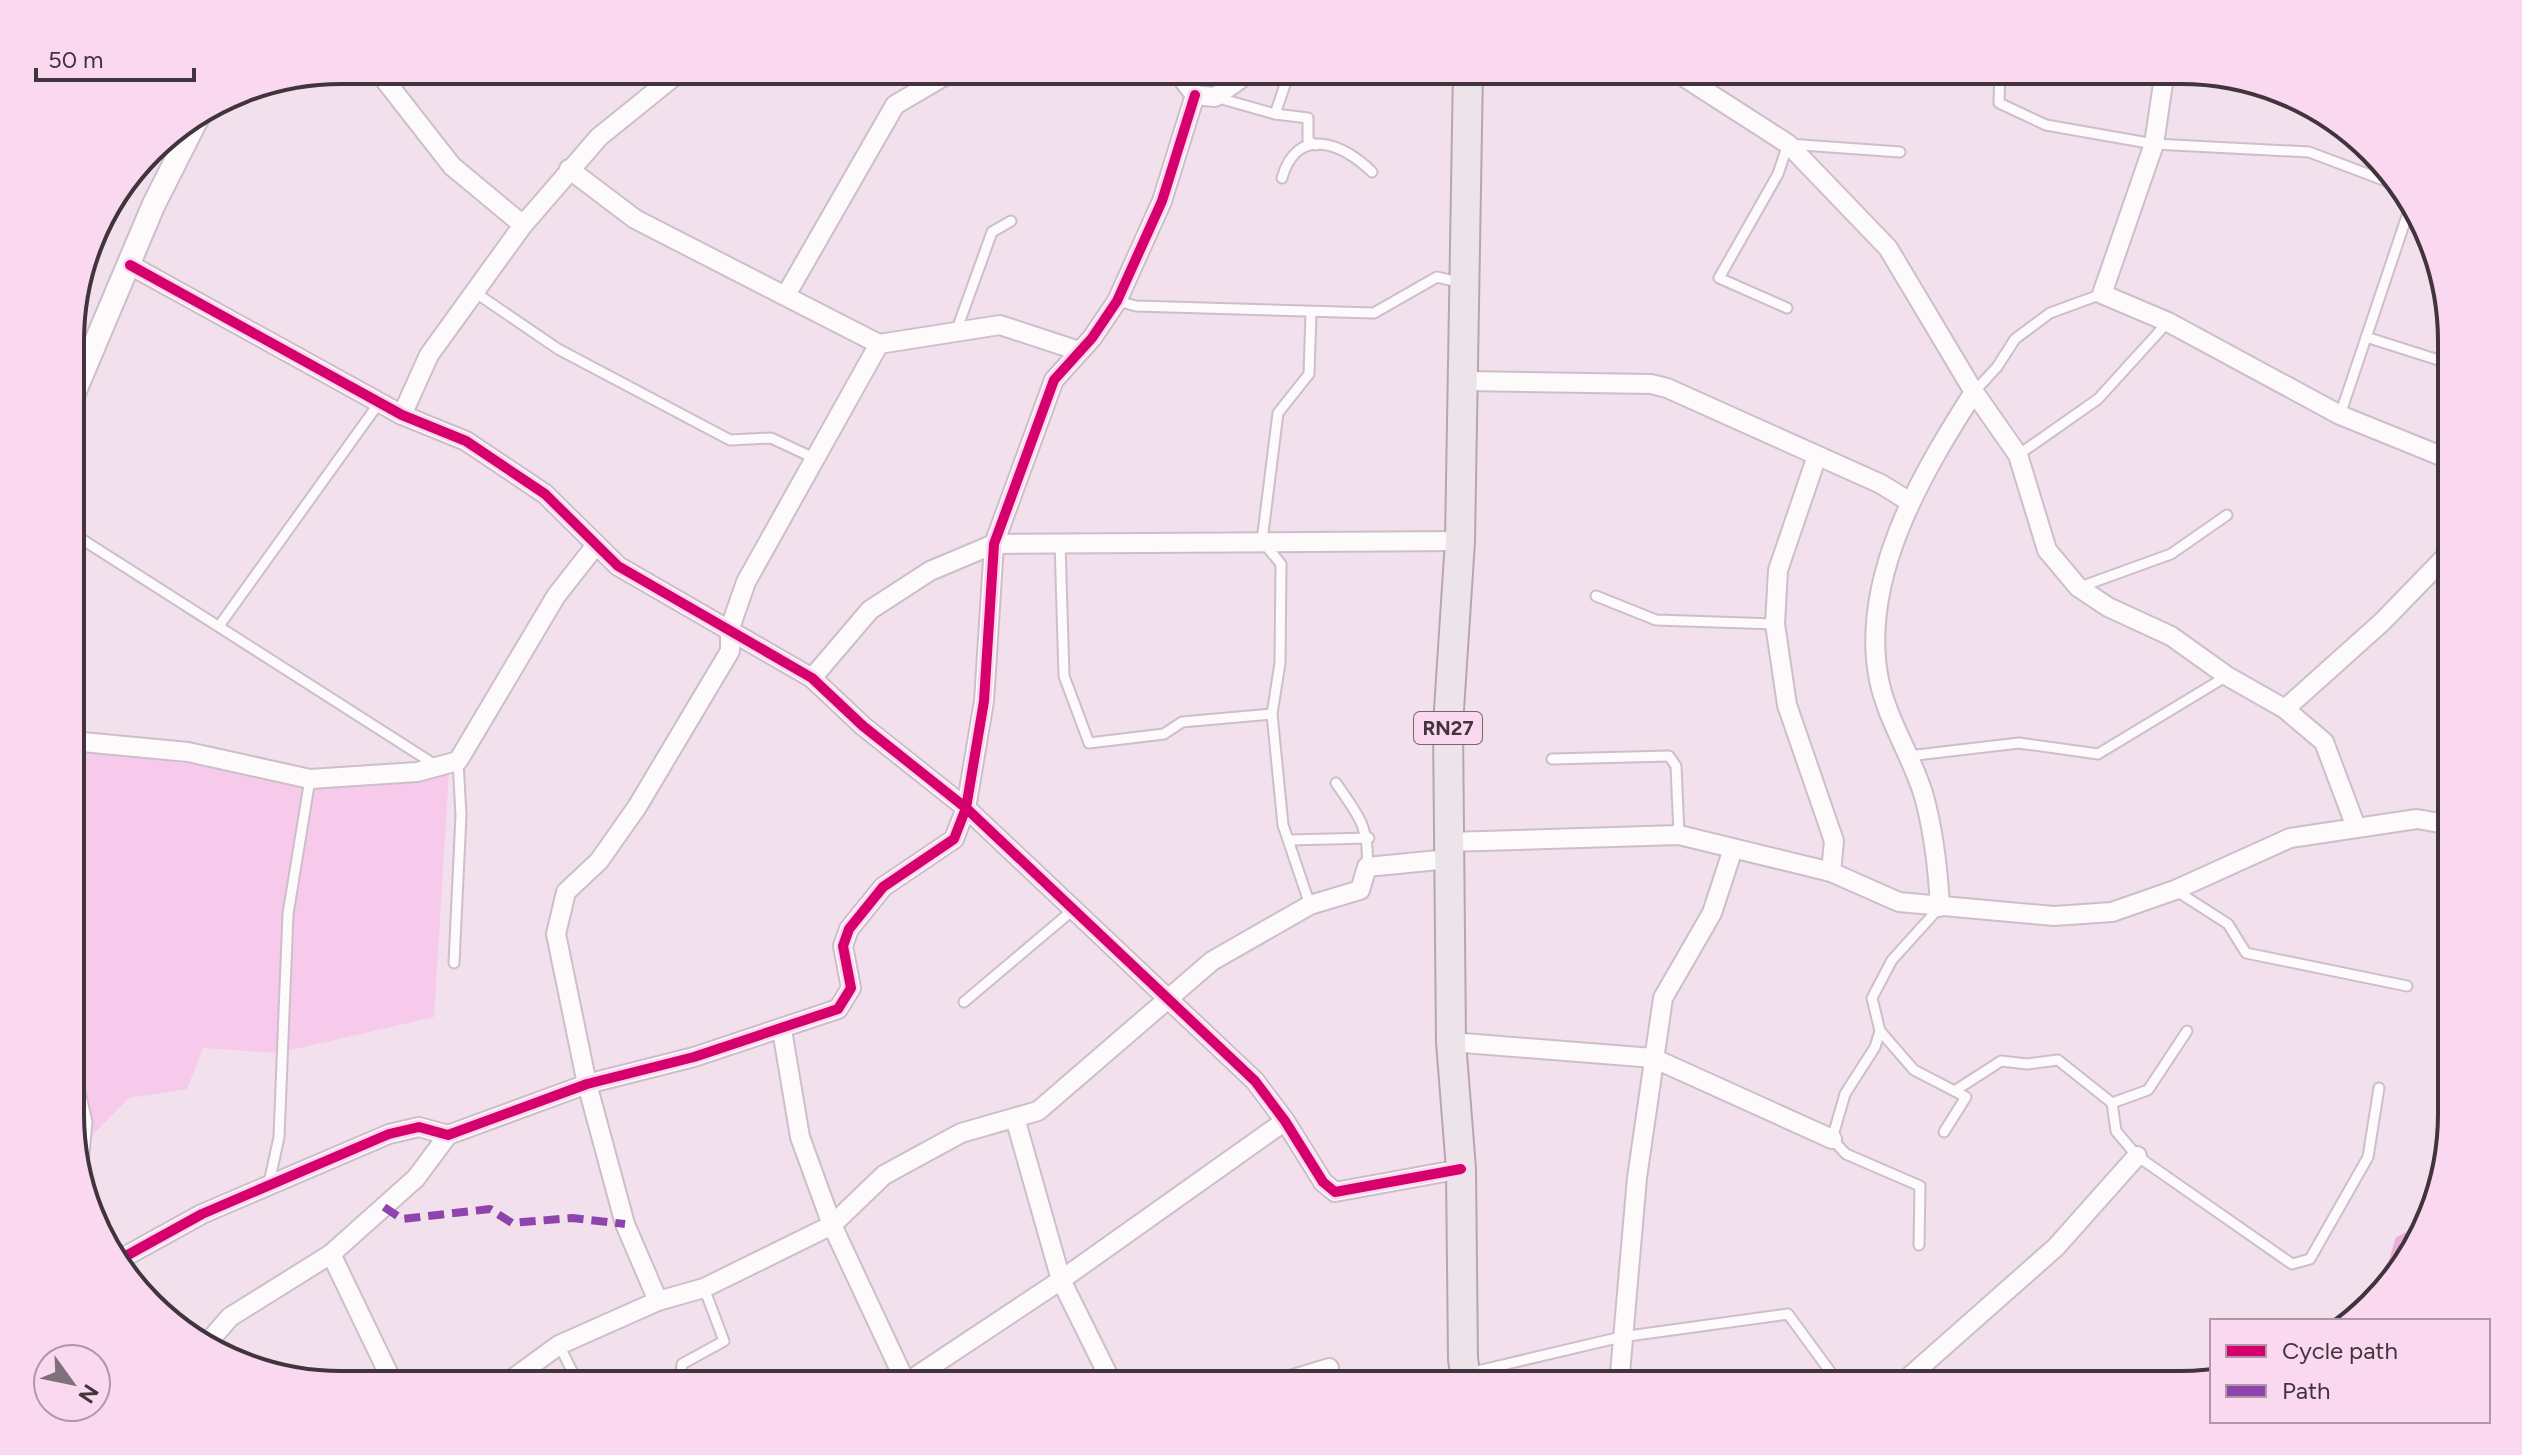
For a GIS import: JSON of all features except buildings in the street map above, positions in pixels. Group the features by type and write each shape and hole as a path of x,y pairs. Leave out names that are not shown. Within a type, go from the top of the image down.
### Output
{"main road":[{"name":"RN27","path":"1466,1370 1461,1169 1451,1042 1448,725 1460,541 1468,84"}],"street":[{"path":"1695,84 1788,144 1888,248 1974,392 2018,455 2047,550 2078,587 2108,607 2171,636 2227,676 2285,709 2324,742 2356,827"},
{"path":"2163,84 2154,144 2102,294 2168,322 2340,415 2437,454"},
{"path":"389,85 452,166 523,225"},
{"path":"402,415 429,355 523,225 599,137 664,85"},
{"path":"786,295 895,105 930,85"},
{"path":"1187,85 1195,95 1215,97 1232,85"},
{"path":"213,1337 230,1317 331,1254 416,1178 448,1135 587,1084 782,1030 838,1009 851,988 843,946 849,929 883,887 954,839 966,808 984,701 994,544 1054,380 1117,301 1162,201 1195,95"},
{"path":"84,370 154,204 189,134"},
{"path":"569,169 635,219 879,344 957,329 1000,325 1079,351"},
{"path":"130,265 379,403 466,441 545,494 618,566 812,678 863,726 966,808 1255,1081 1285,1121 1323,1182 1335,1192 1461,1169"},
{"path":"658,1301 625,1224 587,1084 556,934 566,892 599,861 637,807 730,651 730,628 746,582 879,344"},
{"path":"1464,381 1651,384 1881,484 1910,502"},
{"path":"1940,907 1937,862 1923,793 1879,680 1877,600 1910,502 1933,455 1974,392"},
{"path":"1817,456 1778,570 1775,624 1787,705 1834,841 1831,872"},
{"path":"812,678 870,610 930,571 994,544 1460,541"},
{"path":"84,742 188,752 310,779 379,776 458,761 493,708 556,596 596,545"},
{"path":"2285,709 2382,622 2437,567"},
{"path":"523,1371 559,1345 658,1301 704,1288 832,1225 884,1175 961,1133 1038,1111 1212,961 1310,905 1360,890 1367,867 1448,850 1679,835 1831,872 1899,902 2054,916 2112,912 2175,890 2290,838 2417,819 2437,823"},
{"path":"1620,1370 1653,1058 1663,998 1712,913 1733,849"},
{"path":"782,1030 800,1137 832,1225 898,1371"},
{"path":"1451,1042 1653,1058 1832,1139"},
{"path":"1015,1118 1061,1280 1106,1371"},
{"path":"924,1371 1061,1280 1285,1121"},
{"path":"126,1256 202,1214 389,1134 419,1127 448,1135"},
{"path":"1917,1370 2056,1247 2137,1156"},
{"path":"331,1254 387,1371"},
{"path":"1321,1370 1329,1368"}],"lane":[{"path":"1275,114 1285,84"},
{"path":"2000,84 1999,103 2046,125 2154,144 2309,152 2380,179"},
{"path":"1215,97 1275,114 1308,118 1308,141 1316,145"},
{"path":"1787,308 1719,278 1778,174 1788,144 1900,152"},
{"path":"1282,178 1291,156 1316,145 1335,145 1354,154 1372,172"},
{"path":"2340,415 2406,219"},
{"path":"957,329 992,232 1011,221"},
{"path":"1117,301 1136,306 1374,313 1437,277 1465,284"},
{"path":"473,291 558,349 730,440 771,438 816,459"},
{"path":"1974,392 1997,367 2015,339 2050,313 2102,294"},
{"path":"1310,905 1283,825 1272,714 1280,663 1281,564 1262,541 1278,413 1309,374 1311,313"},
{"path":"2018,455 2098,399 2168,322"},
{"path":"2366,337 2437,360"},
{"path":"219,626 379,403"},
{"path":"2078,587 2171,554 2227,515"},
{"path":"84,541 438,766"},
{"path":"1060,543 1064,676 1089,743 1164,734 1182,722 1272,714"},
{"path":"1596,596 1656,620 1775,624"},
{"path":"1908,756 2019,743 2098,754 2227,676"},
{"path":"1552,759 1669,756 1676,766 1679,835"},
{"path":"454,963 461,815 458,761"},
{"path":"269,1183 279,1137 288,914 310,779"},
{"path":"1336,783 1363,822 1369,838 1367,867"},
{"path":"1290,840 1369,838"},
{"path":"2175,890 2228,924 2246,953 2407,986"},
{"path":"1940,907 1892,960 1872,998 1880,1031 1914,1070 1966,1097 1944,1132"},
{"path":"964,1002 1073,910"},
{"path":"1880,1031 1875,1047 1845,1094 1832,1139 1846,1154 1920,1186 1919,1245"},
{"path":"2112,1103 2148,1090 2187,1031"},
{"path":"1956,1090 2001,1061 2027,1064 2058,1060 2112,1103 2116,1131 2137,1156 2292,1264 2310,1259 2368,1157 2379,1088"},
{"path":"84,1109 85,1138"},
{"path":"681,1371 682,1364 724,1341 704,1288"},
{"path":"1498,1370 1621,1337 1788,1314 1829,1370"},
{"path":"559,1345 572,1371"}],"shaded area":[{"path":"84,751 315,780 449,771 434,1017 278,1053 203,1048 187,1089 129,1098 86,1142"}],"waterway":[{"path":"2393,1259 2398,1240 2407,1235"}],"marked path":[{"path":"384,1207 402,1219 490,1209 512,1223 572,1218 625,1224"}],"cycle path":[{"path":"126,1256 202,1214 389,1134 419,1127 448,1135 587,1084 694,1057 838,1009 851,988 843,946 849,929 883,887 954,839 966,808 984,701 994,544 1054,380 1092,338 1117,301 1162,201 1195,95"},
{"path":"130,265 402,415 466,441 545,494 618,566 812,678 863,726 966,808 1255,1081 1285,1121 1323,1182 1335,1192 1461,1169"}]}
